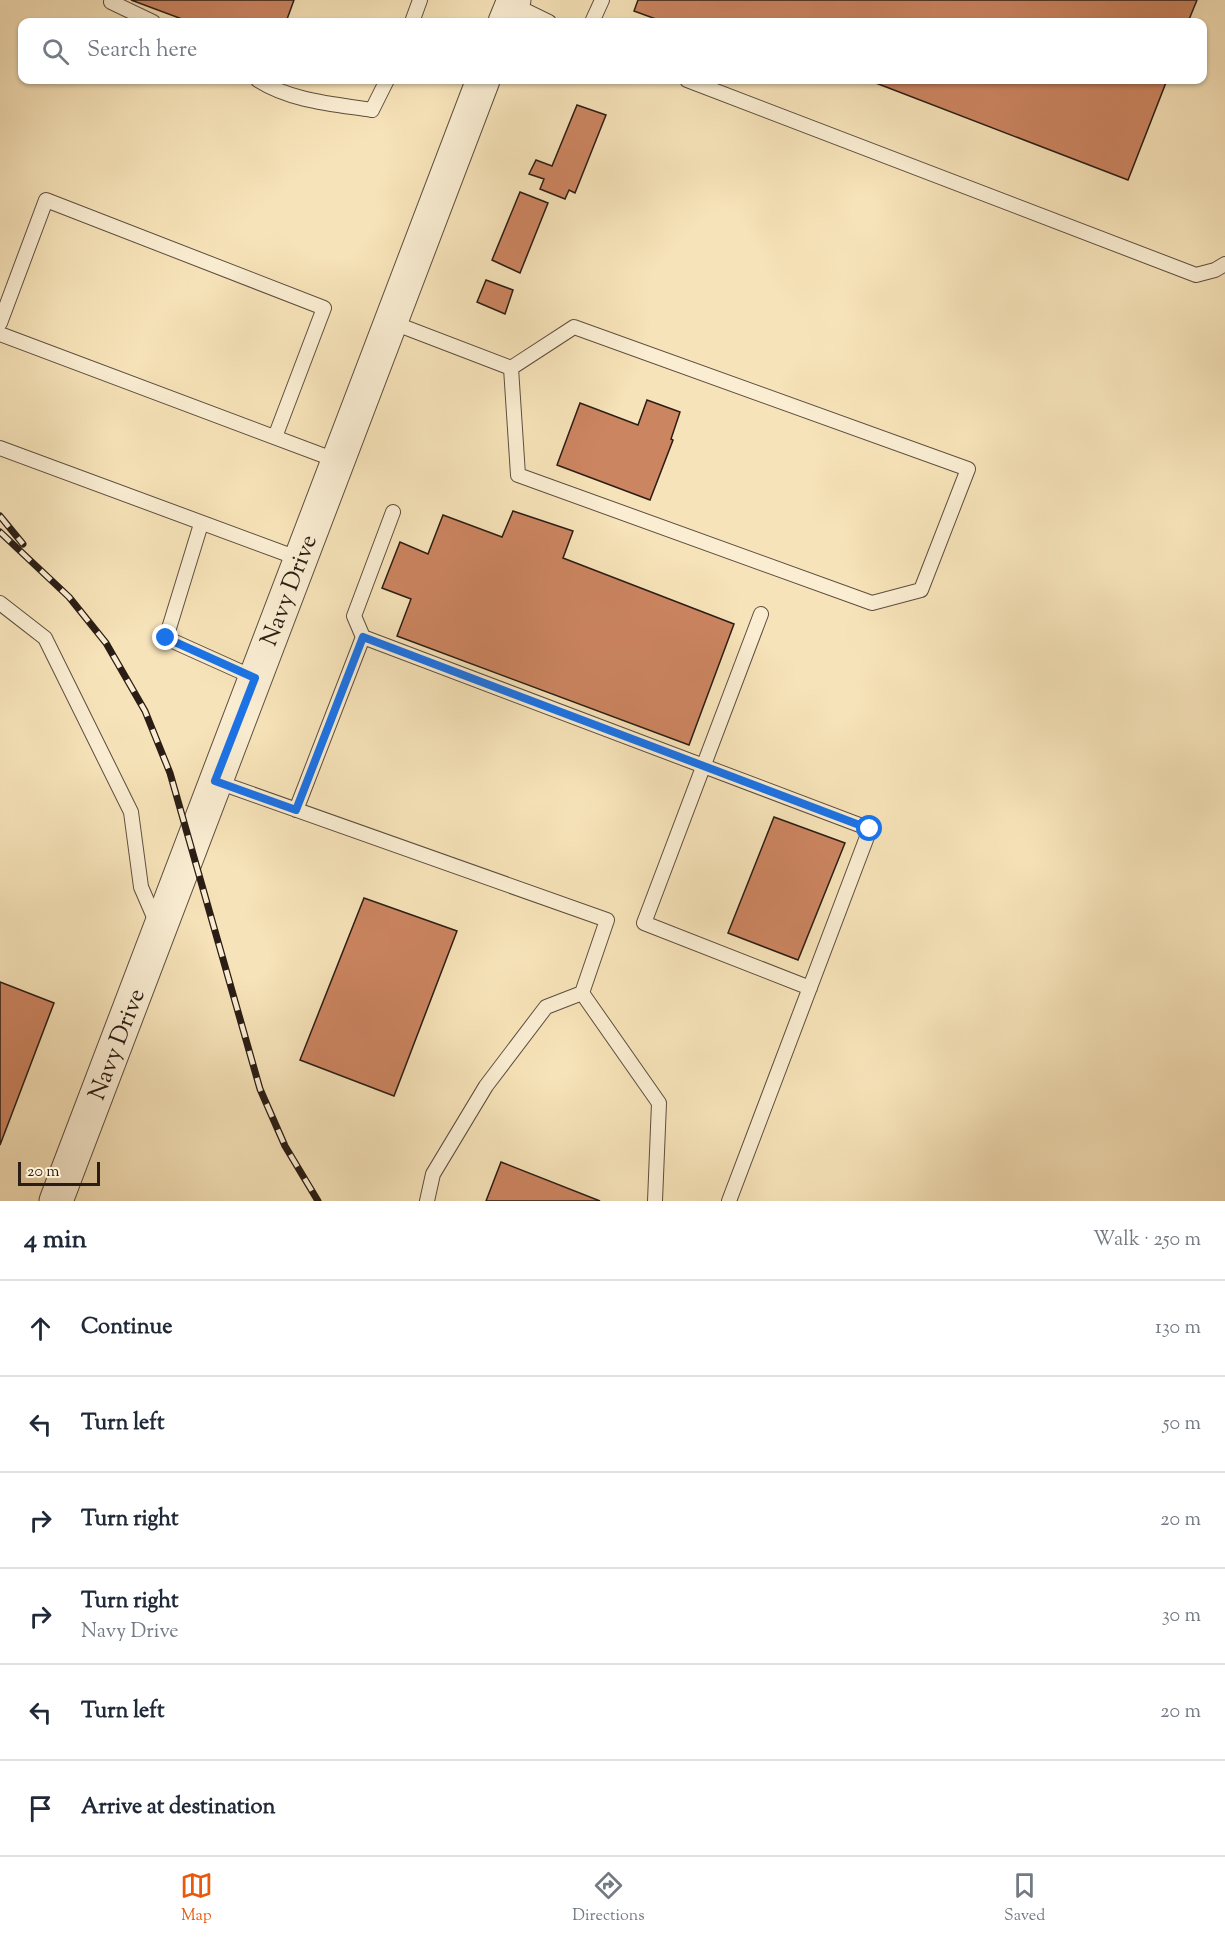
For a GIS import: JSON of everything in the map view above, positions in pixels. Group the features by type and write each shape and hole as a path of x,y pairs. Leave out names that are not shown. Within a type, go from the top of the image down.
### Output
{"street":[{"name":"Navy Drive","path":"56,1201 481,84"}],"lane":[{"path":"413,18 420,0"},
{"path":"594,18 602,0"},
{"path":"111,2 145,18"},
{"path":"510,9 537,18"},
{"path":"264,84 313,101 372,110 385,84"},
{"path":"697,84 1196,275 1215,270 1225,264"},
{"path":"0,323 46,200 324,308 275,437"},
{"path":"391,322 512,368"},
{"path":"574,327 968,469 921,590 872,603 518,475 512,368 574,327"},
{"path":"0,334 338,460"},
{"path":"0,448 300,559"},
{"path":"296,810 363,637 354,616 393,512"},
{"path":"201,524 166,638 255,678"},
{"path":"0,603 45,638 131,812 141,887 159,928"},
{"path":"761,614 644,923 810,988"},
{"path":"363,637 870,829 729,1201"},
{"path":"215,781 608,920 582,993 546,1007 486,1086 434,1174 427,1201"},
{"path":"582,993 659,1102 655,1201"}],"building":[{"path":"131,0 294,0 287,18 179,18"},
{"path":"638,0 1197,0 1190,18 653,18 634,11"},
{"path":"878,84 1165,84 1128,180"},
{"path":"577,105 606,115 575,193 569,190 565,199 540,189 544,179 529,174 536,160 552,166"},
{"path":"520,192 548,203 520,273 492,260"},
{"path":"486,280 513,290 505,314 477,302"},
{"path":"647,400 680,412 671,439 673,440 650,500 557,465 580,403 638,425"},
{"path":"513,511 573,531 563,558 734,624 689,745 397,636 411,599 382,588 400,542 428,554 443,515 502,537"},
{"path":"774,817 845,843 798,960 728,933"},
{"path":"364,898 457,931 394,1096 300,1060"},
{"path":"0,982 54,1003 0,1145"},
{"path":"501,1162 600,1201 486,1201"}],"railway":[{"path":"0,516 23,544"},
{"path":"0,532 69,597 106,643 145,711 170,773 260,1089 285,1146 318,1201"}],"route":[{"path":"166,638 255,678 215,781 296,810 363,637 870,829"}]}
